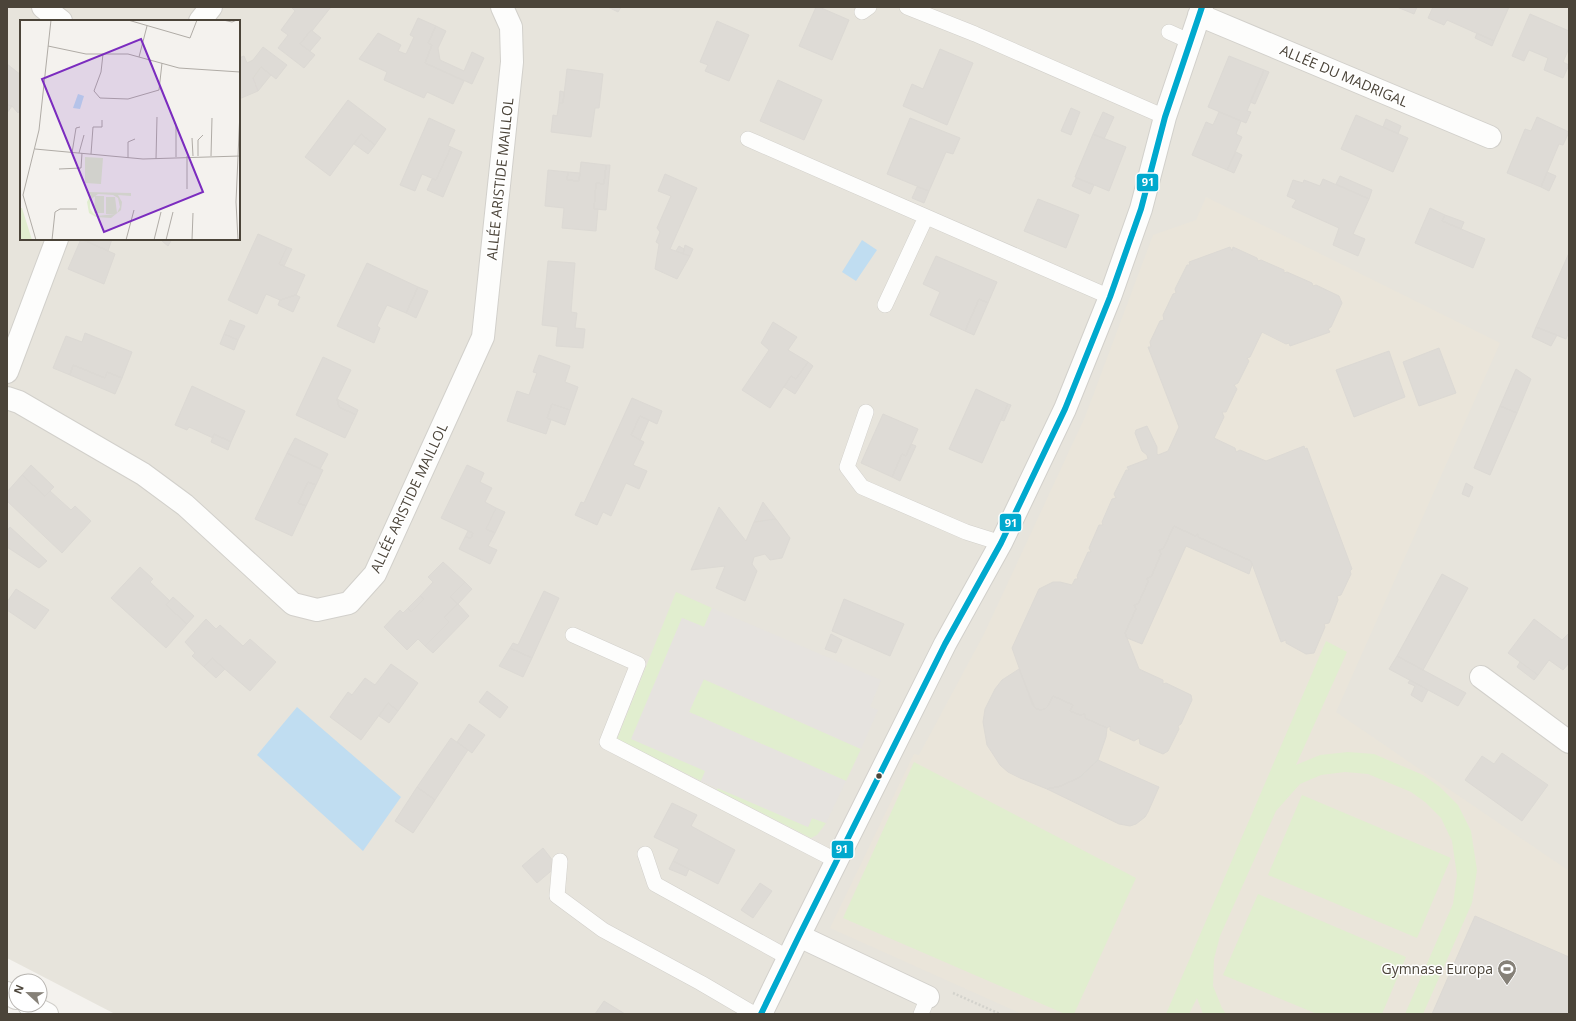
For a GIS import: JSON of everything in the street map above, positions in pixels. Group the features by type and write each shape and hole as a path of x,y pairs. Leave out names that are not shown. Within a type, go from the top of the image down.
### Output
{"street":[{"path":"43,7 60,20"},
{"path":"201,20 211,7"},
{"name":"ALLÉE ARISTIDE MAILLOL","path":"7,398 19,402 144,474 185,505 293,604 317,610 349,603 375,574 483,337 512,62 511,27 502,7"},
{"path":"761,1014 945,644 1001,543 1065,409 1110,297 1141,209 1164,117 1200,11"},
{"name":"ALLÉE DU MADRIGAL","path":"1200,11 1490,137"},
{"path":"7,372 57,240"},
{"path":"1481,677 1569,742"},
{"path":"799,936 924,1005"}],"lane":[{"path":"907,7 975,34 1164,117"},
{"path":"1169,32 1189,41"},
{"path":"748,139 1110,297"},
{"path":"885,306 926,217"},
{"path":"866,412 847,467 862,487 966,532 1001,543"},
{"path":"573,635 638,664 607,742 837,861"},
{"path":"645,854 655,884 789,958"},
{"path":"560,861 556,896 603,930 701,983 754,1014"}],"path":[{"path":"924,1005 936,985 1000,1014"}],"shaded area":[{"path":"7,7 1569,7 1569,1014 115,1014 48,979 48,973 36,973 7,958"},
{"path":"1206,197 1500,343 1336,712 1569,871 1569,1014 1022,1014 830,928 914,754 919,755 985,632 1085,417 1153,235 1196,220"},
{"path":"712,608 881,680 870,707 878,710 861,749 704,679 689,712 846,781 826,823 812,818 808,827 701,781 705,771 631,739 682,618 704,627"}],"green space":[{"path":"676,592 712,608 704,627 682,618 632,739 706,771 701,781 617,739"},
{"path":"1326,641 1347,652 1296,765 1320,755 1348,752 1374,754 1423,775 1440,787 1458,805 1471,831 1477,870 1472,903 1423,1014 1405,1014 1453,904 1457,875 1452,841 1441,818 1425,802 1411,792 1368,774 1345,772 1321,775 1300,784 1276,811 1220,936 1214,959 1213,986 1226,1014 1203,1014 1197,998 1189,1014 1166,1014"},
{"path":"703,679 861,749 846,781 689,712"},
{"path":"914,762 1136,878 1074,1014 1065,1014 843,918"},
{"path":"718,788 808,827 812,818 826,823 817,835 811,838 717,790"},
{"path":"1302,795 1451,858 1417,938 1268,875"},
{"path":"1258,894 1406,957 1382,1014 1317,1014 1223,975"}],"water":[{"path":"862,240 877,250 856,281 842,272"},
{"path":"297,707 401,797 363,851 257,755"}],"building":[{"path":"291,7 331,7 300,44 315,55 304,68 278,48 288,35 281,30 295,11"},
{"path":"608,7 621,7 618,12"},
{"path":"816,7 849,20 832,60 799,46"},
{"path":"1397,7 1417,7 1414,14"},
{"path":"1433,7 1509,7 1494,41 1447,20 1444,25 1428,18"},
{"path":"1530,14 1569,31 1569,48 1563,62 1569,65 1563,78 1544,70 1548,58 1529,50 1524,61 1512,56"},
{"path":"418,18 436,26 428,43 432,45 425,63 464,81 453,104 427,92 424,98 384,80 387,72 359,59 378,33 401,45 398,51 406,54 414,37 410,35"},
{"path":"717,21 749,35 729,81 705,71 708,65 700,62"},
{"path":"436,26 446,31 438,48 440,60 464,71 472,52 484,58 472,84 425,63 432,45 428,43"},
{"path":"311,30 321,38 310,51 300,44"},
{"path":"1477,33 1494,41 1492,46 1475,38"},
{"path":"263,47 287,65 276,79 261,67 253,78 258,91 240,99 240,58 244,56 247,63 253,60"},
{"path":"940,49 973,63 947,125 903,106 912,84 923,89"},
{"path":"1229,56 1264,70 1247,111 1251,112 1246,123 1208,107"},
{"path":"7,64 20,74 20,110 18,113 12,106 7,105"},
{"path":"261,67 271,75 258,91 253,78"},
{"path":"567,69 603,74 599,108 595,108 591,137 551,132 553,115 557,116 559,103 563,103"},
{"path":"1264,70 1269,72 1255,104 1250,102"},
{"path":"778,80 822,100 804,140 760,121"},
{"path":"560,91 564,92 563,103 559,103"},
{"path":"348,100 386,129 375,145 361,134 330,176 305,157"},
{"path":"7,105 12,106 7,113"},
{"path":"1071,108 1080,112 1071,135 1061,131"},
{"path":"1103,112 1114,117 1104,139 1093,134"},
{"path":"1219,112 1241,121 1236,134 1242,137 1227,170 1192,155 1206,122 1213,125"},
{"path":"1356,115 1408,138 1393,172 1341,149"},
{"path":"1537,117 1569,132 1563,145 1559,144 1541,187 1507,173 1525,129 1531,131"},
{"path":"429,118 455,130 448,146 451,147 436,180 422,174 415,191 400,185"},
{"path":"910,118 960,138 953,154 946,152 929,191 887,174"},
{"path":"1386,119 1401,126 1398,134 1383,127"},
{"path":"361,134 375,145 368,154 354,144"},
{"path":"1093,134 1126,147 1109,191 1075,177"},
{"path":"451,147 462,152 443,197 427,190 432,179 436,180"},
{"path":"1236,152 1242,155 1234,173 1227,170"},
{"path":"581,162 606,165 604,184 596,183 594,209 598,209 596,231 562,228 564,208 545,206 548,170 568,172 567,180 579,181"},
{"path":"606,165 610,165 606,210 594,209 596,183 604,184"},
{"path":"568,172 580,173 579,181 567,180"},
{"path":"1547,172 1556,176 1549,191 1541,187"},
{"path":"665,174 697,188 670,249 690,256 677,279 655,269 659,244 656,242 660,232 657,228 671,196 658,191"},
{"path":"1340,176 1372,190 1369,199 1336,184"},
{"path":"1076,178 1094,185 1090,194 1072,186"},
{"path":"1323,179 1369,199 1353,234 1365,239 1358,256 1333,245 1339,228 1292,207 1296,200 1287,196 1293,180 1303,183 1304,180 1320,186"},
{"path":"917,187 929,191 924,203 912,198"},
{"path":"1038,199 1079,215 1066,248 1024,231"},
{"path":"1430,208 1445,215 1442,221 1485,239 1473,268 1415,243"},
{"path":"1445,215 1464,222 1461,229 1442,221"},
{"path":"258,234 287,247 279,264 305,275 296,295 280,300 266,294 257,314 228,300"},
{"path":"81,240 115,254 104,284 68,269"},
{"path":"84,240 112,240 108,251"},
{"path":"162,240 171,240 168,246"},
{"path":"685,245 693,249 690,256 683,254"},
{"path":"679,246 684,249 683,254 676,251"},
{"path":"287,247 292,249 284,266 279,264"},
{"path":"1230,247 1232,251 1233,247 1257,258 1258,261 1261,260 1284,270 1284,273 1287,272 1312,283 1313,286 1316,285 1339,296 1342,303 1331,327 1328,329 1330,332 1290,346 1289,343 1286,344 1262,332 1250,357 1247,358 1249,361 1238,383 1234,385 1237,389 1226,412 1222,412 1224,417 1214,438 1235,448 1236,452 1240,450 1266,461 1304,446 1305,449 1307,448 1352,569 1341,595 1337,596 1338,600 1329,623 1324,624 1325,627 1314,653 1306,654 1286,643 1286,640 1281,642 1251,561 1198,537 1198,534 1195,536 1174,526 1163,549 1159,550 1161,554 1151,577 1147,578 1148,582 1138,604 1134,605 1136,609 1125,633 1139,669 1163,680 1163,684 1166,683 1191,695 1192,700 1181,724 1178,726 1179,729 1168,751 1163,754 1140,744 1139,738 1134,741 1110,730 1110,726 1107,728 1085,718 1085,714 1080,715 1070,711 1073,705 1053,696 1045,709 1040,710 1035,708 1032,704 1012,648 1039,589 1053,582 1072,585 1075,579 1078,579 1077,576 1088,552 1091,552 1089,548 1099,525 1103,525 1102,522 1112,499 1116,498 1114,494 1126,470 1129,470 1127,467 1148,459 1147,455 1142,451 1135,433 1136,430 1147,426 1157,447 1157,454 1158,455 1168,451 1179,427 1148,347 1151,347 1150,342 1160,321 1164,320 1163,315 1173,294 1176,293 1175,289 1187,265 1190,265 1189,262"},
{"path":"1569,253 1569,325 1567,329 1569,332 1566,339 1536,327"},
{"path":"936,256 997,282 988,303 979,299 965,331 930,315 940,292 923,284"},
{"path":"548,261 575,263 571,312 577,313 575,328 585,329 583,348 556,346 558,327 542,325"},
{"path":"367,263 418,287 406,313 387,305 377,326 380,328 374,343 337,326"},
{"path":"418,287 428,291 416,318 406,313"},
{"path":"296,295 300,297 293,312 278,305 280,300"},
{"path":"979,299 988,303 974,335 965,331"},
{"path":"230,320 245,326 238,340 224,334"},
{"path":"773,322 797,337 788,350 808,362 796,379 791,376 770,408 742,390 769,350 761,343"},
{"path":"1536,327 1557,335 1551,346 1532,337"},
{"path":"85,333 132,352 122,378 107,372 105,378 73,365 70,375 53,368 66,336 82,342"},
{"path":"224,334 238,340 234,350 220,344"},
{"path":"1439,348 1456,393 1419,406 1403,362"},
{"path":"1389,351 1405,397 1354,417 1336,370"},
{"path":"539,355 570,366 565,382 578,387 570,410 552,404 547,418 551,420 546,434 507,421 517,391 529,395 537,373 533,372"},
{"path":"323,357 351,370 337,399 339,407 356,415 345,438 296,415"},
{"path":"808,362 813,366 795,394 784,387 791,376 796,379"},
{"path":"73,365 105,378 107,372 122,378 115,394 70,375"},
{"path":"1516,369 1531,379 1517,413 1500,406"},
{"path":"192,386 245,411 231,442 214,434 213,438 189,427 187,430 175,425"},
{"path":"976,389 1008,404 982,463 949,449"},
{"path":"632,398 662,411 657,424 640,416 631,435 644,442 633,465 647,471 639,489 626,483 611,516 603,512 597,525 575,515 581,502 584,503"},
{"path":"337,399 358,410 356,415 339,407"},
{"path":"552,404 570,410 565,425 547,418"},
{"path":"1008,404 1011,405 1004,421 1001,420"},
{"path":"1500,406 1517,413 1490,475 1474,468"},
{"path":"883,414 918,429 906,456 902,454 892,477 861,463"},
{"path":"640,416 649,420 640,440 631,435"},
{"path":"214,434 231,442 228,450 211,442"},
{"path":"295,438 328,454 320,469 287,453"},
{"path":"911,444 916,446 900,481 892,477 902,454 906,456"},
{"path":"287,453 323,470 316,485 308,482 298,503 306,506 292,536 255,519"},
{"path":"31,465 54,487 45,496 22,475"},
{"path":"467,465 484,473 480,482 492,488 485,502 496,508 486,529 495,533 488,546 497,550 490,564 459,549 465,537 471,538 473,533 441,518"},
{"path":"22,475 45,496 50,491 71,510 75,506 91,521 62,553 7,501 7,492"},
{"path":"308,482 316,485 306,506 298,503"},
{"path":"1466,483 1473,487 1469,497 1462,494"},
{"path":"763,502 776,519 754,522"},
{"path":"719,507 746,541 754,522 776,519 790,538 782,558 770,560 765,554 754,557 752,564 757,571 745,601 716,588 725,566 691,570"},
{"path":"496,508 505,512 495,533 486,529"},
{"path":"1174,526 1195,536 1198,534 1198,537 1251,561 1252,565 1249,574 1186,546 1142,644 1127,638 1125,633 1136,609 1134,605 1138,604 1148,582 1147,578 1151,577 1161,554 1159,550 1163,549"},
{"path":"10,527 47,561 39,568 7,547 7,531"},
{"path":"468,531 473,533 471,538 465,537"},
{"path":"443,562 465,582 450,597 458,604 444,617 449,622 425,646 418,639 407,650 384,627 400,610 403,613 408,608 411,612 424,599 420,596 433,582 428,577"},
{"path":"140,567 153,579 150,582 170,601 166,605 187,624 166,648 111,598"},
{"path":"1442,574 1468,588 1423,670 1397,656"},
{"path":"465,582 472,589 458,604 450,597"},
{"path":"16,589 49,610 35,629 7,610 7,602"},
{"path":"544,591 559,598 532,658 510,648 513,643 518,645"},
{"path":"420,596 424,599 411,612 408,608"},
{"path":"173,597 194,616 187,624 166,605"},
{"path":"844,599 904,624 890,656 832,631"},
{"path":"458,604 469,616 433,653 425,646 449,622 444,617"},
{"path":"206,619 216,629 220,625 243,646 250,639 276,662 250,691 212,658 204,667 192,656 195,653 185,642"},
{"path":"1534,619 1562,640 1568,634 1569,635 1569,663 1563,670 1549,660 1538,675 1508,653"},
{"path":"831,634 842,640 836,653 825,649"},
{"path":"510,648 532,658 523,677 499,666"},
{"path":"1397,656 1466,693 1458,706 1389,669"},
{"path":"212,658 225,669 216,678 204,667"},
{"path":"1520,662 1538,675 1534,680 1517,667"},
{"path":"391,664 418,683 398,711 388,703 361,740 330,717 348,692 352,695 365,678 375,685"},
{"path":"1019,669 1035,708 1040,710 1045,709 1053,696 1073,705 1070,711 1080,715 1085,714 1085,718 1107,728 1106,737 1098,760 1080,777 1061,786 1047,789 1008,772 1000,765 987,745 983,722 985,709 995,689 1002,680"},
{"path":"1410,680 1428,690 1422,702 1411,695 1415,686 1408,683"},
{"path":"487,691 508,707 500,718 479,702"},
{"path":"388,703 398,711 389,723 379,716"},
{"path":"469,724 485,735 472,753 457,742"},
{"path":"451,738 468,750 435,800 417,787"},
{"path":"1502,753 1548,785 1522,821 1465,780 1482,756 1494,764"},
{"path":"1098,760 1159,787 1145,817 1136,824 1130,826 1119,824 1047,789 1061,786 1080,777"},
{"path":"417,787 435,800 413,833 395,821"},
{"path":"672,803 697,815 691,826 735,850 718,884 673,861 679,849 654,837"},
{"path":"543,848 557,866 537,883 522,866"},
{"path":"673,861 689,869 686,876 669,869"},
{"path":"760,883 772,891 753,918 741,910"},
{"name":"Gymnase Europa","path":"1475,916 1569,957 1569,1014 1432,1014"},
{"path":"604,1001 625,1014 595,1014"}],"transit line":[{"name":"91","path":"761,1014 945,644 1001,543 1065,409 1110,297 1141,209 1165,117 1202,7"}],"place":[{"name":"Gymnase Europa","path":"1507,986"}]}
